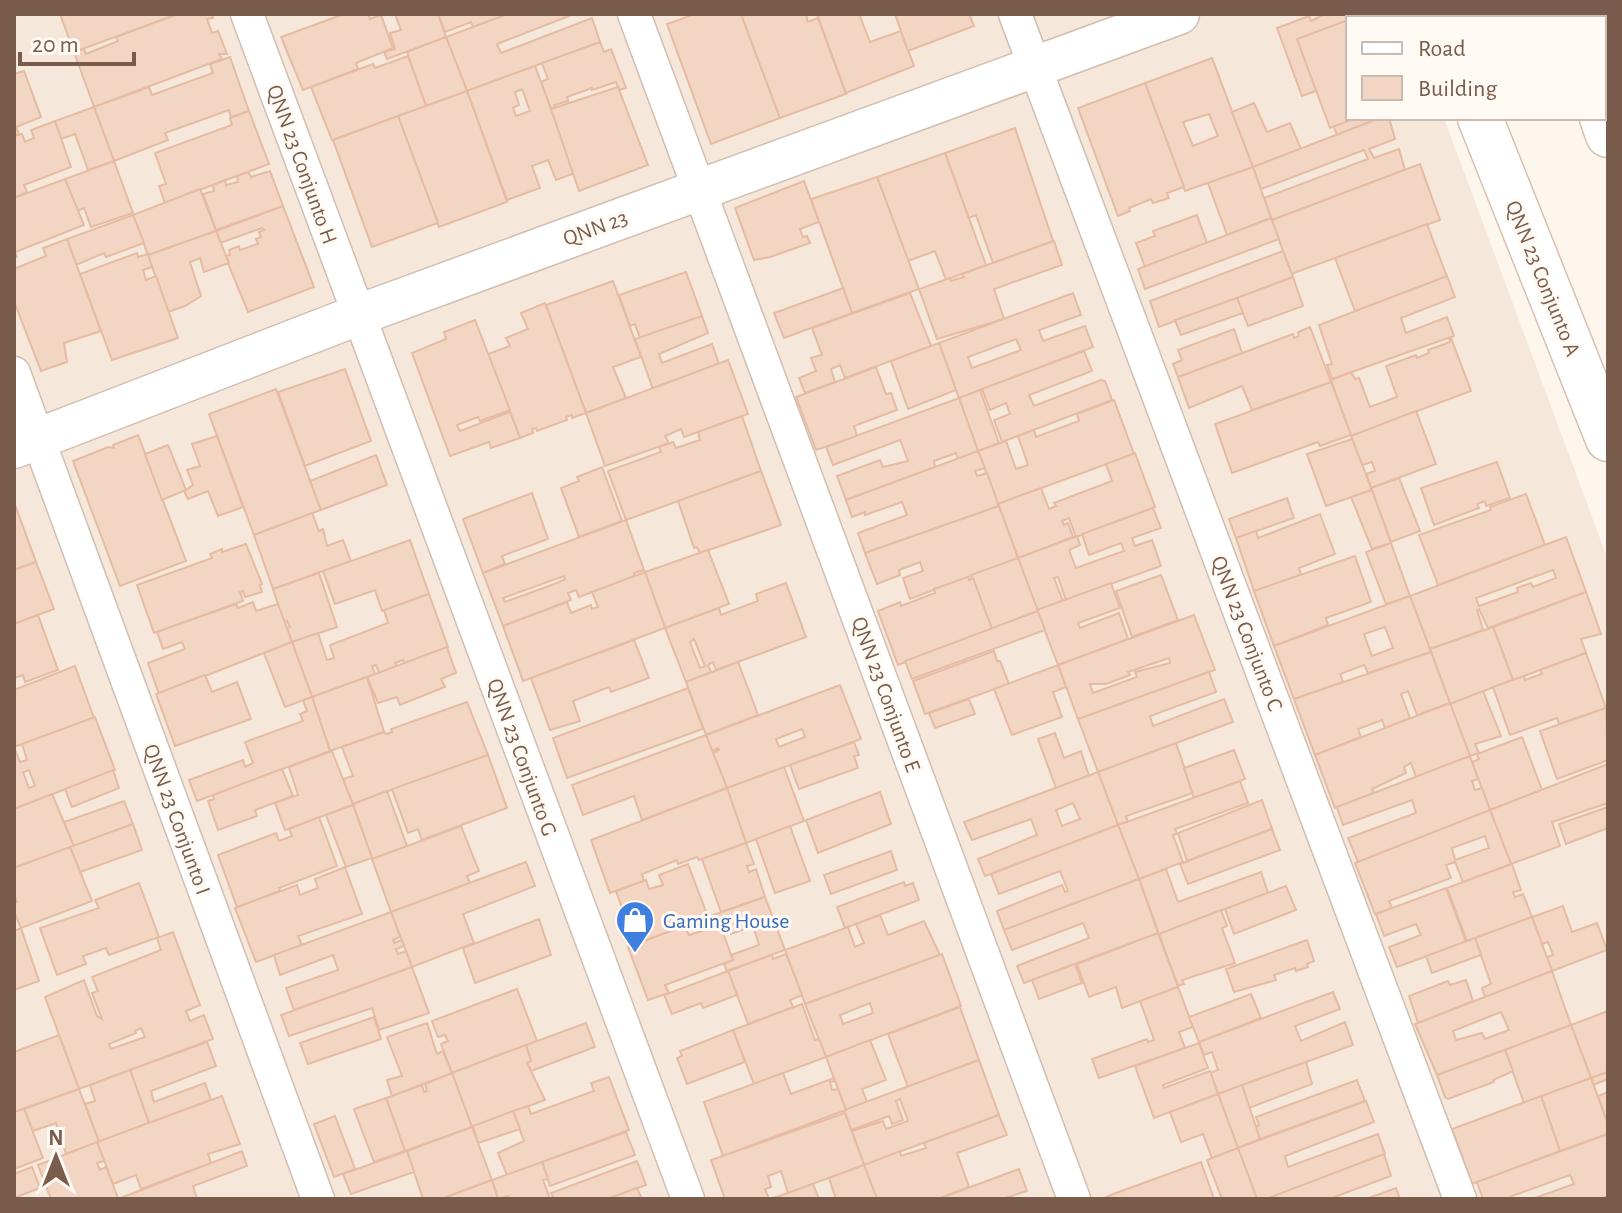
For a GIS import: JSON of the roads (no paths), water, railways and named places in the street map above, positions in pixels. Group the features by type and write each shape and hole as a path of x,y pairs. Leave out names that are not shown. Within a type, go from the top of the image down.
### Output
{"main road":[{"name":"QNN 23 Conjunto A","path":"1481,120 1608,439"}],"street":[{"name":"QNN 23 Conjunto H","path":"247,14 358,315"},
{"name":"QNN 23 Conjunto E","path":"634,14 1074,1199"},
{"name":"QNN 23 Conjunto C","path":"1015,14 1460,1199"},
{"name":"QNN 23","path":"26,443 358,315 1179,14"},
{"name":"QNN 23 Conjunto G","path":"358,315 688,1199"},
{"name":"QNN 23 Conjunto I","path":"14,373 26,443 318,1199"}],"place":[{"name":"Gaming House","path":"635,954"}]}
